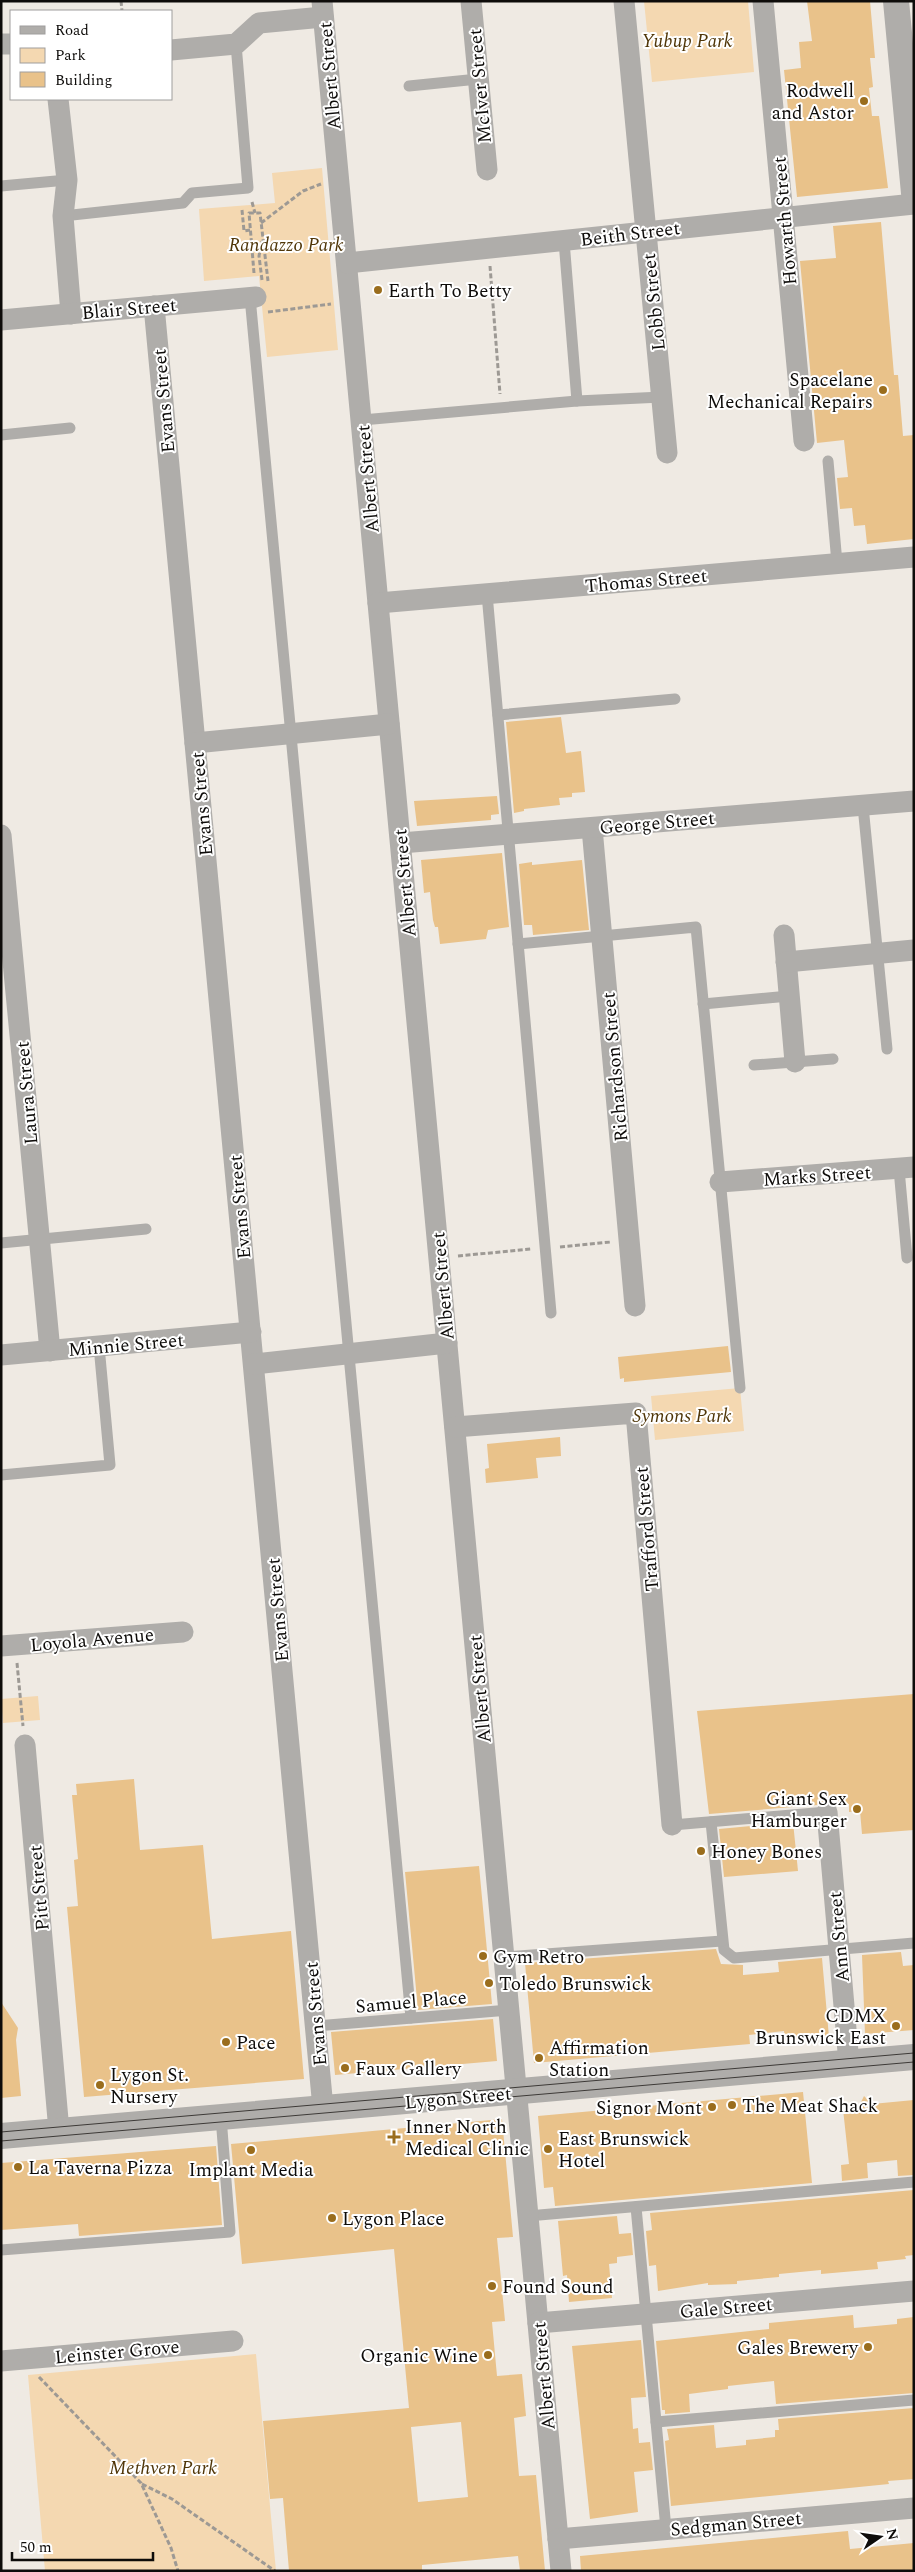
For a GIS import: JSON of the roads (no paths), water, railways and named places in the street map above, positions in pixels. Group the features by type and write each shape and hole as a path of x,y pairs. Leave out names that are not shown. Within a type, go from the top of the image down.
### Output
{"street":[{"name":"McIver Street","path":"471,1 487,170"},
{"name":"Lobb Street","path":"624,1 667,452"},
{"name":"Howarth Street","path":"763,1 804,441"},
{"path":"896,1 914,193"},
{"path":"172,50 236,44 259,24 323,9"},
{"name":"Albert Street","path":"323,9 561,2571"},
{"path":"58,100 68,180 63,216 71,314"},
{"name":"Beith Street","path":"347,263 914,204"},
{"name":"Blair Street","path":"1,320 260,296"},
{"name":"Evans Street","path":"154,306 323,2108"},
{"name":"Thomas Street","path":"378,603 914,557"},
{"path":"196,743 389,724"},
{"name":"George Street","path":"401,843 914,802"},
{"name":"Richardson Street","path":"592,828 636,1306"},
{"name":"Laura Street","path":"1,835 50,1351"},
{"path":"784,935 796,1062"},
{"path":"786,962 914,950"},
{"name":"Marks Street","path":"720,1182 906,1168"},
{"name":"Minnie Street","path":"1,1355 250,1332"},
{"path":"254,1364 447,1342"},
{"name":"Trafford Street","path":"455,1427 636,1413 672,1825"},
{"name":"Loyola Avenue","path":"8,1646 183,1632"},
{"name":"Pitt Street","path":"25,1745 59,2131"},
{"name":"Ann Street","path":"827,1812 849,2063"},
{"name":"Lygon Street","path":"1,2136 914,2057"},
{"name":"Gale Street","path":"538,2323 914,2290"},
{"name":"Leinster Grove","path":"1,2361 233,2341"},
{"name":"Sedgman Street","path":"558,2539 914,2508"}],"lane":[{"path":"63,216 183,203 192,193 248,188 236,44"},
{"path":"409,86 478,79"},
{"path":"1,186 68,180"},
{"path":"564,241 577,401"},
{"path":"260,296 290,734 411,2018"},
{"path":"362,420 577,401 662,397"},
{"path":"1,435 70,428"},
{"path":"828,461 837,563"},
{"path":"487,594 551,1313"},
{"path":"498,715 675,699"},
{"path":"863,806 887,1049"},
{"path":"518,944 696,927 740,1388"},
{"path":"703,1004 789,996"},
{"path":"754,1065 833,1059"},
{"path":"906,1168 907,1258"},
{"path":"1,1243 146,1229"},
{"path":"1,1474 110,1465 100,1346"},
{"path":"672,1825 827,1812"},
{"path":"711,1822 722,1941 724,1950 734,1958 914,1943"},
{"path":"504,1958 722,1941"},
{"name":"Samuel Place","path":"316,2026 509,2010"},
{"path":"1,2250 230,2232 221,2117"},
{"path":"528,2216 914,2182"},
{"path":"636,2206 666,2529"},
{"path":"656,2422 914,2400"}],"tram line":[{"path":"1,2132 914,2053"},
{"path":"1,2141 914,2062"}],"place":[{"name":"Rodwell and Astor","path":"864,101"},
{"name":"Earth To Betty","path":"378,290"},
{"name":"Spacelane Mechanical Repairs","path":"883,390"},
{"name":"Giant Sex Hamburger","path":"857,1809"},
{"name":"Honey Bones","path":"701,1851"},
{"name":"Gym Retro","path":"483,1956"},
{"name":"Toledo Brunswick","path":"489,1983"},
{"name":"CDMX Brunswick East","path":"896,2026"},
{"name":"Pace","path":"226,2042"},
{"name":"Affirmation Station","path":"539,2058"},
{"name":"Faux Gallery","path":"345,2068"},
{"name":"Lygon St. Nursery","path":"100,2085"},
{"name":"The Meat Shack","path":"732,2105"},
{"name":"Signor Mont","path":"712,2107"},
{"name":"Inner North Medical Clinic","path":"394,2137"},
{"name":"East Brunswick Hotel","path":"548,2149"},
{"name":"Implant Media","path":"251,2150"},
{"name":"La Taverna Pizza","path":"18,2167"},
{"name":"Lygon Place","path":"332,2218"},
{"name":"Found Sound","path":"492,2286"},
{"name":"Gales Brewery","path":"868,2347"},
{"name":"Organic Wine","path":"488,2355"}],"park label":[{"name":"Yubup Park","path":"687,40"},
{"name":"Randazzo Park","path":"286,244"},
{"name":"Symons Park","path":"682,1415"},
{"name":"Methven Park","path":"163,2467"}]}
